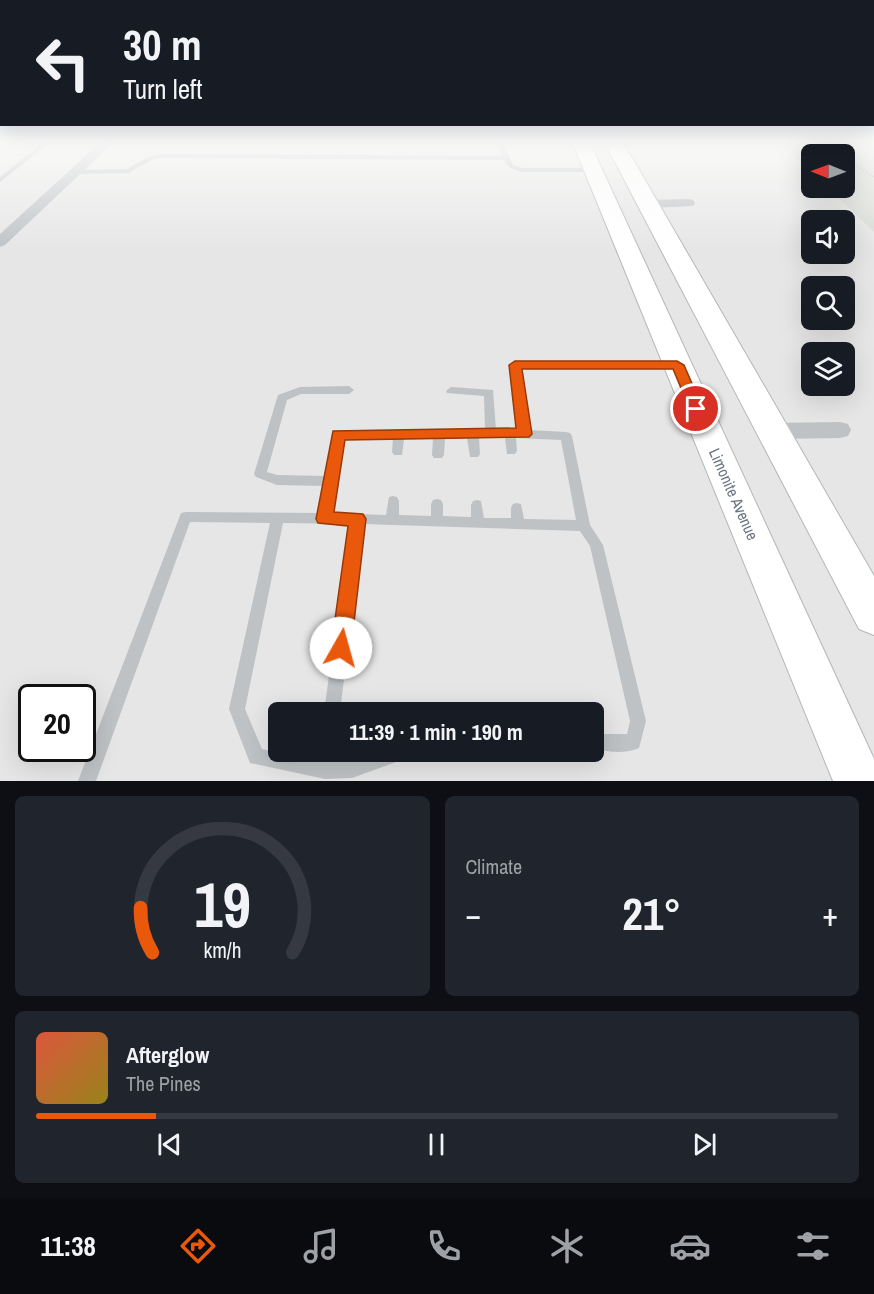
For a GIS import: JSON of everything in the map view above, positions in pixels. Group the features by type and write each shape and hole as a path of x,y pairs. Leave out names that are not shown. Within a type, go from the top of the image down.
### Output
{"main road":[{"name":"Limonite Avenue","path":"596,177 858,781"},
{"path":"618,177 649,204"},
{"path":"633,177 874,615"}],"street":[{"path":"0,242 70,177"},
{"path":"649,204 688,203"},
{"path":"773,431 840,430"}],"lane":[{"path":"524,434 515,365 677,365"},
{"path":"329,481 278,480 260,474 282,398 300,391 349,390"},
{"path":"451,391 489,393 491,434"},
{"path":"398,452 399,434"},
{"path":"510,434 511,451"},
{"path":"324,519 338,435 524,434 566,436 584,526 596,545 638,721 633,742 604,743"},
{"path":"438,455 439,435"},
{"path":"473,435 474,454"},
{"path":"392,520 393,501"},
{"path":"437,504 437,522"},
{"path":"477,505 478,523"},
{"path":"517,508 518,524"},
{"path":"87,781 186,517 357,519 584,526"},
{"path":"279,518 237,709 256,757 325,770 352,769 372,762"},
{"path":"333,702 357,519"},
{"path":"325,770 326,762"}],"shaded area":[{"path":"0,177 801,177 801,198 838,198 851,210 801,210 801,264 855,264 855,214 874,232 874,781 0,781"},
{"path":"855,177 874,177 874,232 855,214 855,210 851,210 838,198 855,198"}],"route":[{"path":"341,648 357,519 324,519 338,435 524,434 515,365 677,365 696,409"}]}
